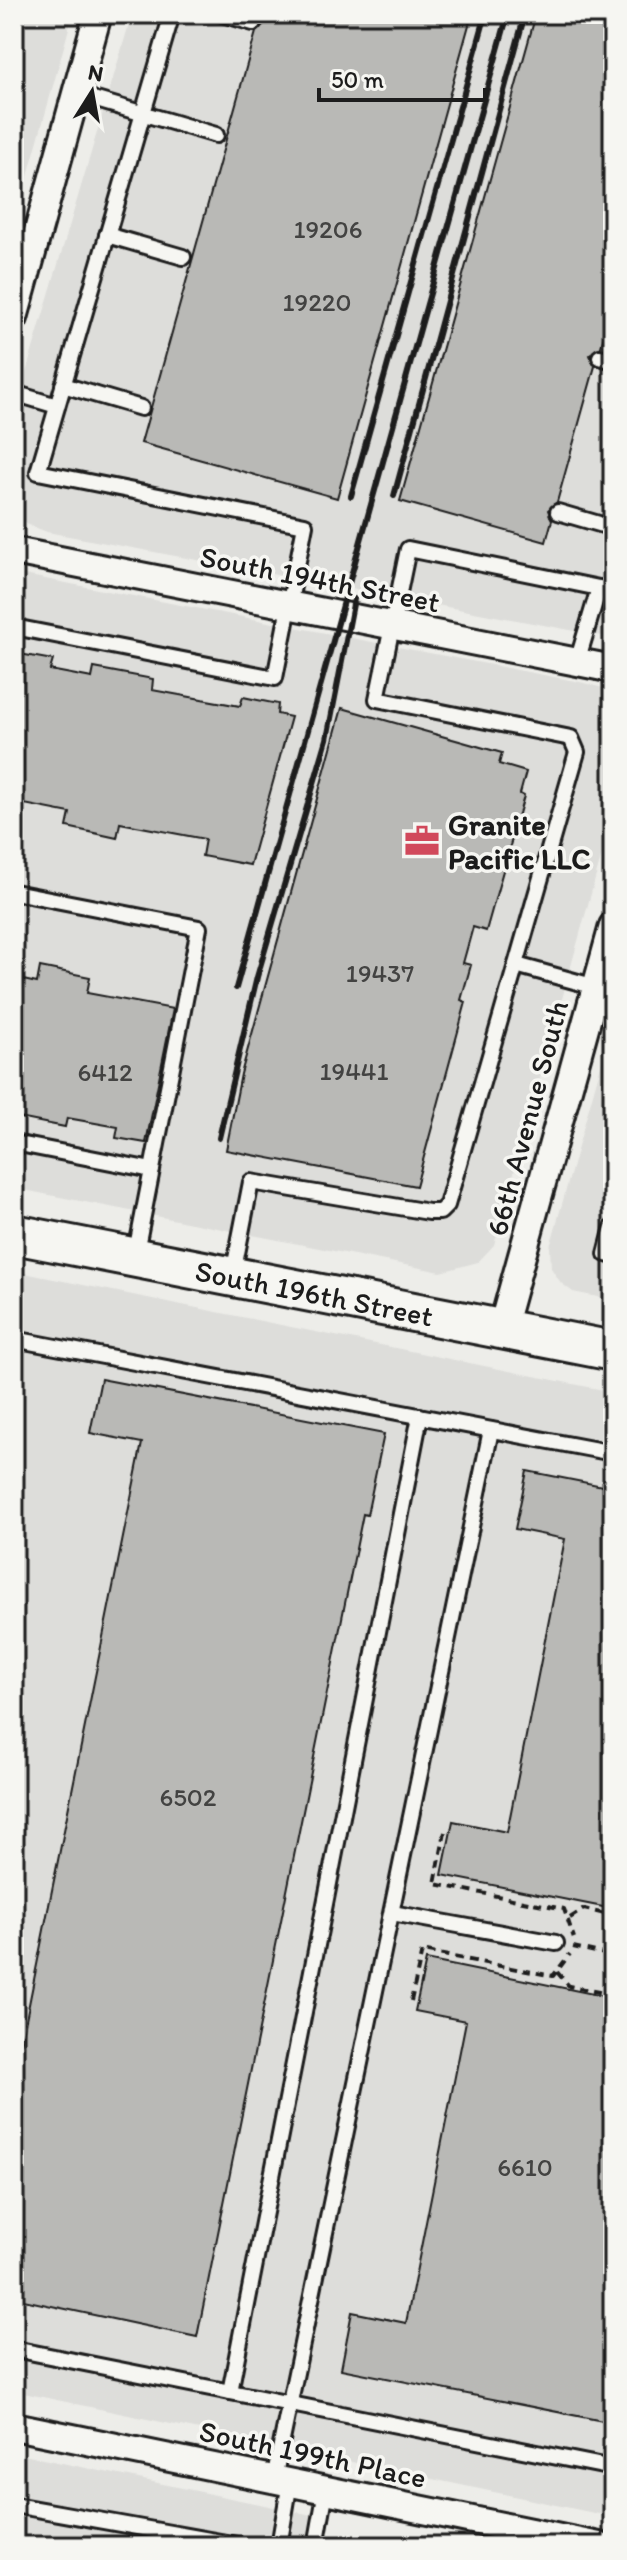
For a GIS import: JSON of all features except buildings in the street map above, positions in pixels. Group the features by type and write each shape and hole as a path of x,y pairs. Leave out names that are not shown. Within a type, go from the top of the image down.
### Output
{"main road":[{"name":"South 196th Street","path":"14,1234 613,1351"}],"street":[{"path":"14,318 98,14"},
{"name":"South 194th Street","path":"14,551 613,669"},
{"name":"66th Avenue South","path":"502,1328 613,926"},
{"name":"South 199th Place","path":"14,2426 595,2546"}],"lane":[{"path":"14,627 275,678 305,525 38,472 172,14"},
{"path":"222,14 253,23"},
{"path":"76,94 216,135"},
{"path":"107,235 183,257"},
{"path":"63,385 141,408"},
{"path":"14,393 57,406"},
{"path":"558,512 613,528"},
{"path":"232,1276 251,1182 429,1212 440,1212 447,1205 577,752 571,738 377,699 408,549 606,585 577,662"},
{"path":"14,892 199,928 135,1257"},
{"path":"516,965 596,987"},
{"path":"14,1143 152,1170"},
{"path":"613,1227 606,1254 613,1256"},
{"path":"14,1339 613,1453"},
{"path":"230,2392 420,1416"},
{"path":"279,2546 290,2404 491,1430"},
{"path":"392,1913 556,1943"},
{"path":"14,2349 613,2468"},
{"path":"316,2546 326,2490"},
{"path":"14,2505 243,2546"}],"path":[{"path":"570,1918 584,1909 613,1916"},
{"path":"573,1947 612,1955"},
{"path":"557,1972 569,1986 613,1995"}],"shaded area":[{"path":"14,14 73,14 14,226"},
{"path":"132,14 613,14 613,638 47,532 29,525 14,512 14,413"},
{"path":"14,573 580,682 603,688 613,698 613,814 494,1245 478,1262 441,1272 14,1188"},
{"path":"613,1022 613,1300 573,1292 561,1283 551,1268 550,1247"},
{"path":"14,1271 613,1392 613,2517 14,2391"},
{"path":"14,2453 312,2515 307,2546 14,2546"}],"railway":[{"path":"351,496 486,14"},
{"path":"236,988 508,14"},
{"path":"394,496 525,14"},
{"path":"219,1138 257,977 327,739 354,599"}],"place":[{"name":"Granite Pacific LLC","path":"422,841"}]}
